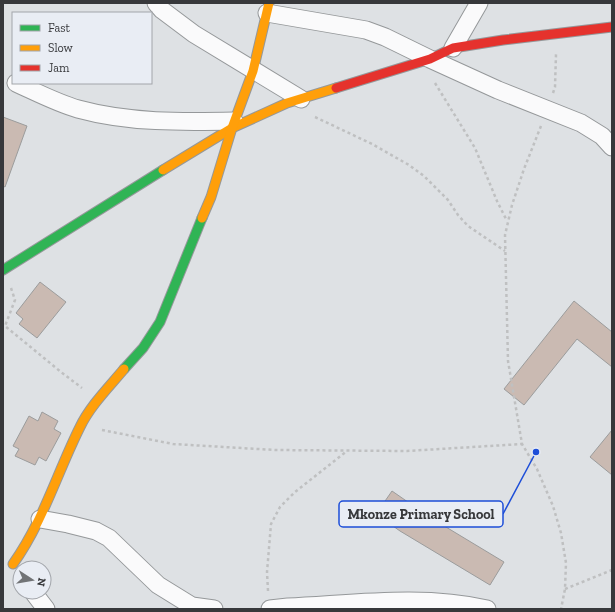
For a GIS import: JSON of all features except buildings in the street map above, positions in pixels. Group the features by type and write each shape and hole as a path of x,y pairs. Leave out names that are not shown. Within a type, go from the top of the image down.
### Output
{"street":[{"path":"156,3 162,10 194,34 253,71 294,101"},
{"path":"453,48 479,3"},
{"path":"16,560 26,546 40,519 80,426 98,400 142,348 160,322 210,197 233,125 253,71 268,8 366,30 384,37 427,60 581,123 602,136 612,147"},
{"path":"4,270 233,125 294,101 427,60 453,48 503,40 612,27"},
{"path":"19,84 78,109 104,114 143,120 233,125"},
{"path":"40,519 96,531 109,538 164,590 192,606 214,609"},
{"path":"39,600 46,609"},
{"path":"269,602 288,606 409,602 487,609"}],"path":[{"path":"556,34 555,87 539,134 524,169 507,222 505,251 508,361 522,444 537,469 553,506 561,533 566,563 565,589 561,609"},
{"path":"427,60 445,100 475,148 507,222"},
{"path":"294,101 409,165 424,176 448,200 458,215 468,226 505,251"},
{"path":"4,270 16,300 5,326 98,400"},
{"path":"80,426 173,444 275,450 408,451 522,444"},
{"path":"269,602 267,572 271,524 280,507 295,492 347,451"},
{"path":"565,589 612,570"}],"traffic: fast":[{"path":"3,270 163,170"},
{"path":"124,369 143,348 160,322 202,218"}],"traffic: slow":[{"path":"202,218 211,197 232,128 253,71 269,3"},
{"path":"163,170 232,128 287,103 336,88"},
{"path":"16,560 33,531 84,419 100,397 124,369"}],"traffic: jam":[{"path":"336,88 430,59 453,48 503,40 612,27"}],"place":[{"name":"Mkonze Primary School","path":"536,452"}]}
